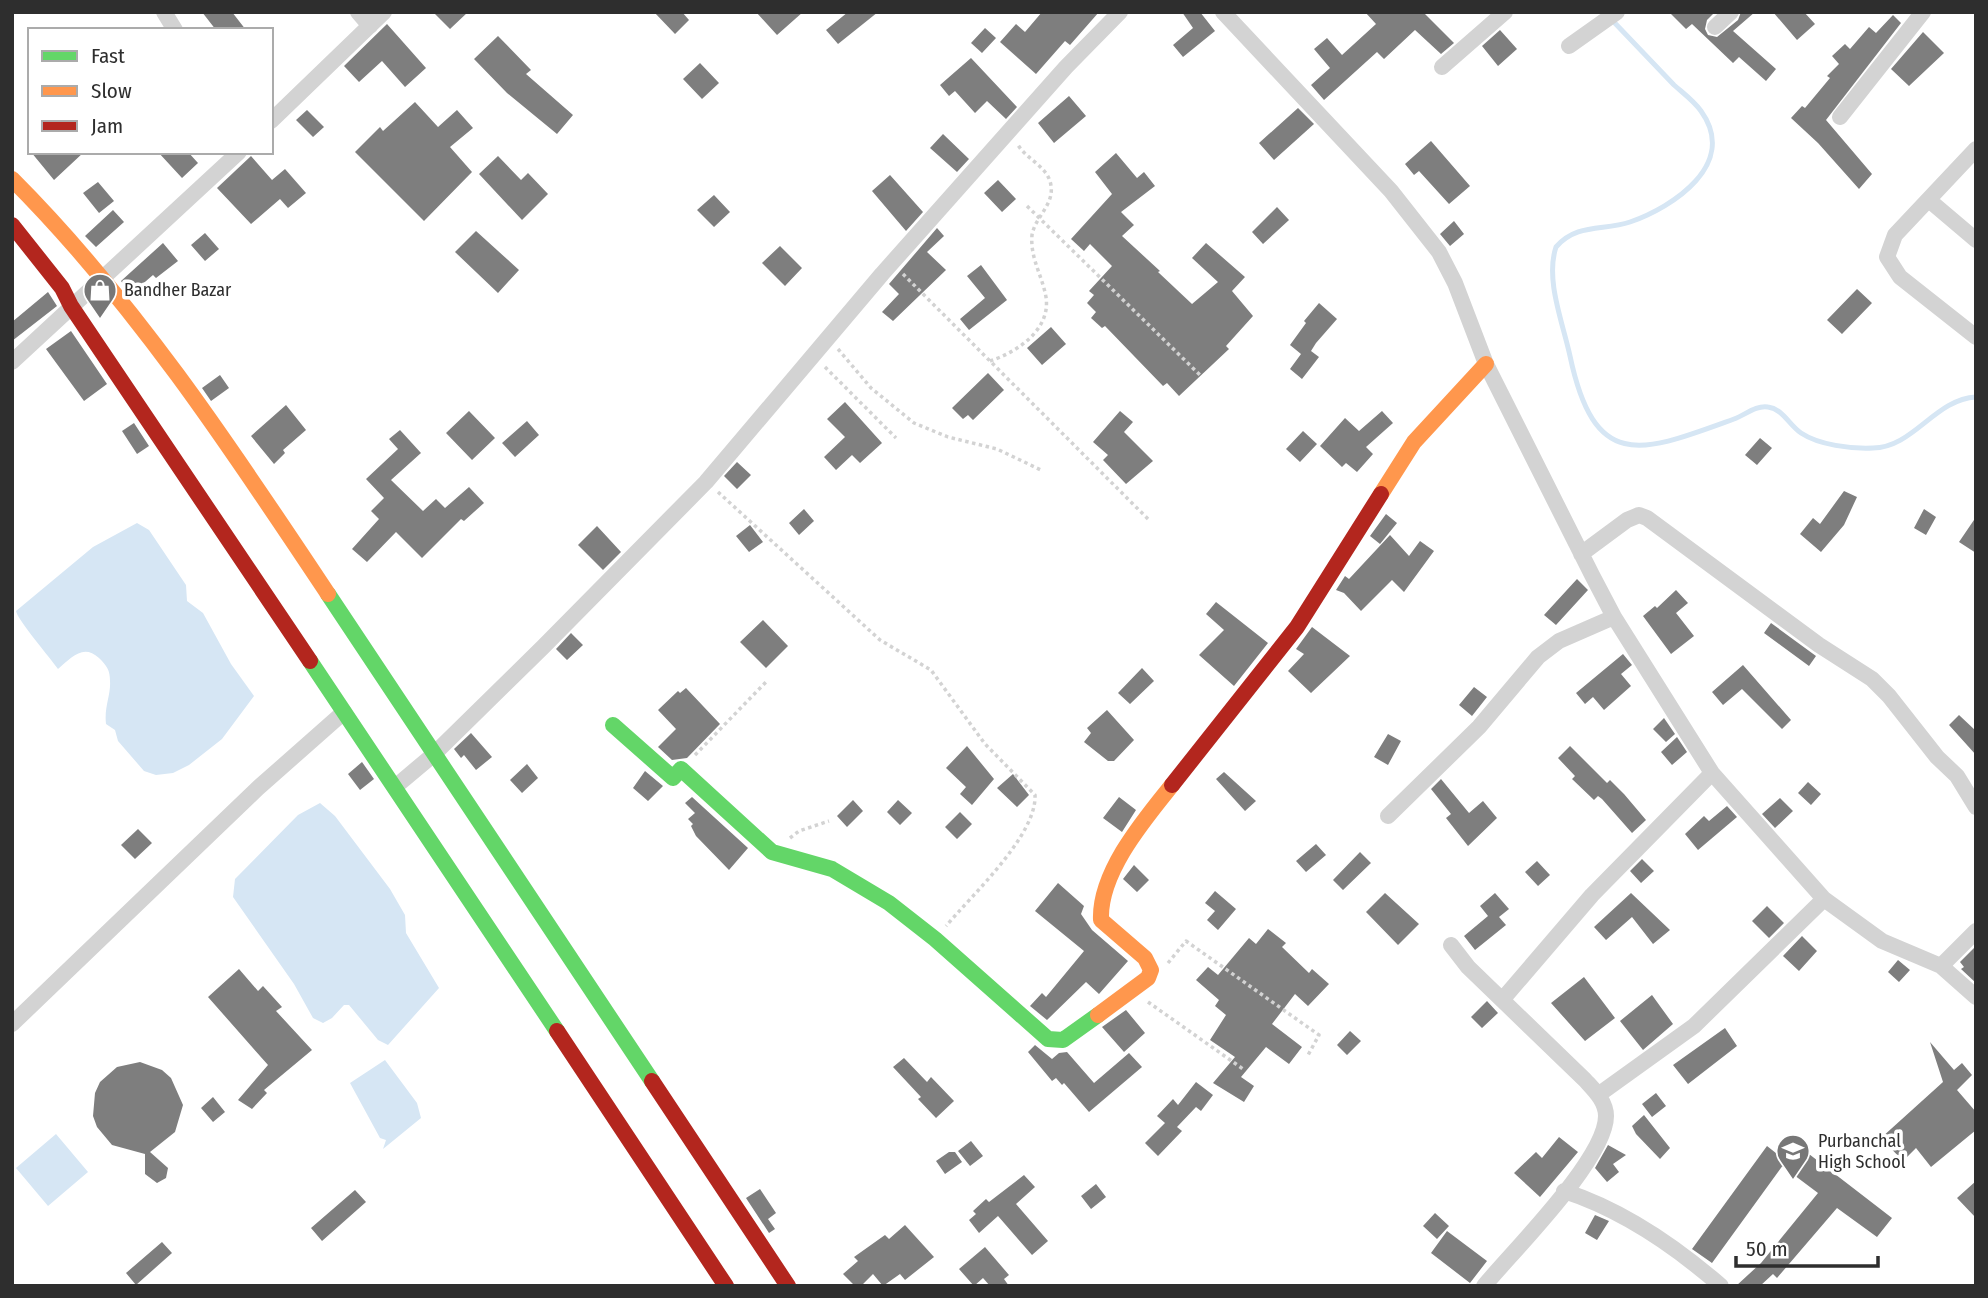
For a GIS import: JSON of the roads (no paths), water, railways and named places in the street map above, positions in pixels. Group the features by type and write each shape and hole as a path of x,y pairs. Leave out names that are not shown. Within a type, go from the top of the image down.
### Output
{"street":[{"path":"164,12 174,28"},
{"path":"358,12 370,26"},
{"path":"273,119 384,12"},
{"path":"395,787 433,755 706,482 892,262 1120,12"},
{"path":"1223,12 1422,227 1455,283 1486,364 1614,617 1712,773 1824,899 1882,942 1941,966 1976,997"},
{"path":"1442,67 1505,12"},
{"path":"1715,27 1731,12"},
{"path":"1840,117 1923,12"},
{"path":"1569,46 1610,18"},
{"path":"1976,149 1930,201 1895,235 1887,250 1888,263 1900,277 1976,337"},
{"path":"12,362 71,306 104,280 237,154"},
{"path":"12,178 56,223 104,280 251,478 788,1286"},
{"path":"1930,201 1976,240"},
{"path":"12,225 62,288 71,306 726,1286"},
{"path":"613,725 673,778 681,769 772,852 832,869 889,903 935,939 1040,1032 1056,1041 1071,1037 1148,978 1151,970 1145,958 1101,920 1100,901 1111,874 1149,814 1297,627 1414,442 1486,364"},
{"path":"1581,554 1627,520 1639,515 1647,518 1819,645 1871,679 1889,696 1937,758 1957,776 1976,807"},
{"path":"1388,816 1446,761 1538,657 1559,641 1614,617"},
{"path":"12,1024 258,788 344,712"},
{"path":"1502,1000 1592,895 1712,773"},
{"path":"1598,1095 1713,1009 1824,899"},
{"path":"1941,966 1976,930"},
{"path":"1451,945 1468,967 1598,1095 1606,1118 1602,1136 1584,1168 1484,1286"},
{"path":"1564,1191 1599,1202 1686,1256 1721,1286"}],"water":[{"path":"137,523 149,530 186,585 187,601 203,613 231,664 254,696 222,739 189,765 173,773 156,775 144,771 118,741 115,730 106,724 110,681 109,671 104,663 93,654 82,652 58,669 16,611 93,547"},
{"path":"320,803 335,816 390,889 405,915 406,933 439,988 388,1045 378,1040 349,1005 344,1005 323,1023 313,1018 294,984 233,897 235,879 298,815"},
{"path":"385,1060 417,1103 421,1118 383,1149 386,1140 380,1138 350,1083"},
{"path":"56,1134 88,1172 48,1206 16,1168"}],"waterway":[{"path":"1611,19 1698,107 1711,130 1712,149 1707,165 1696,181 1665,206 1630,222 1573,234 1556,247 1553,273 1560,316 1580,394 1593,420 1609,436 1627,444 1649,445 1702,431 1764,407 1778,411 1797,430 1817,441 1845,447 1873,448 1900,440 1948,406 1976,397"}],"place":[{"name":"Bandher Bazar","path":"100,320"},
{"name":"Purbanchal High School","path":"1793,1181"}]}
